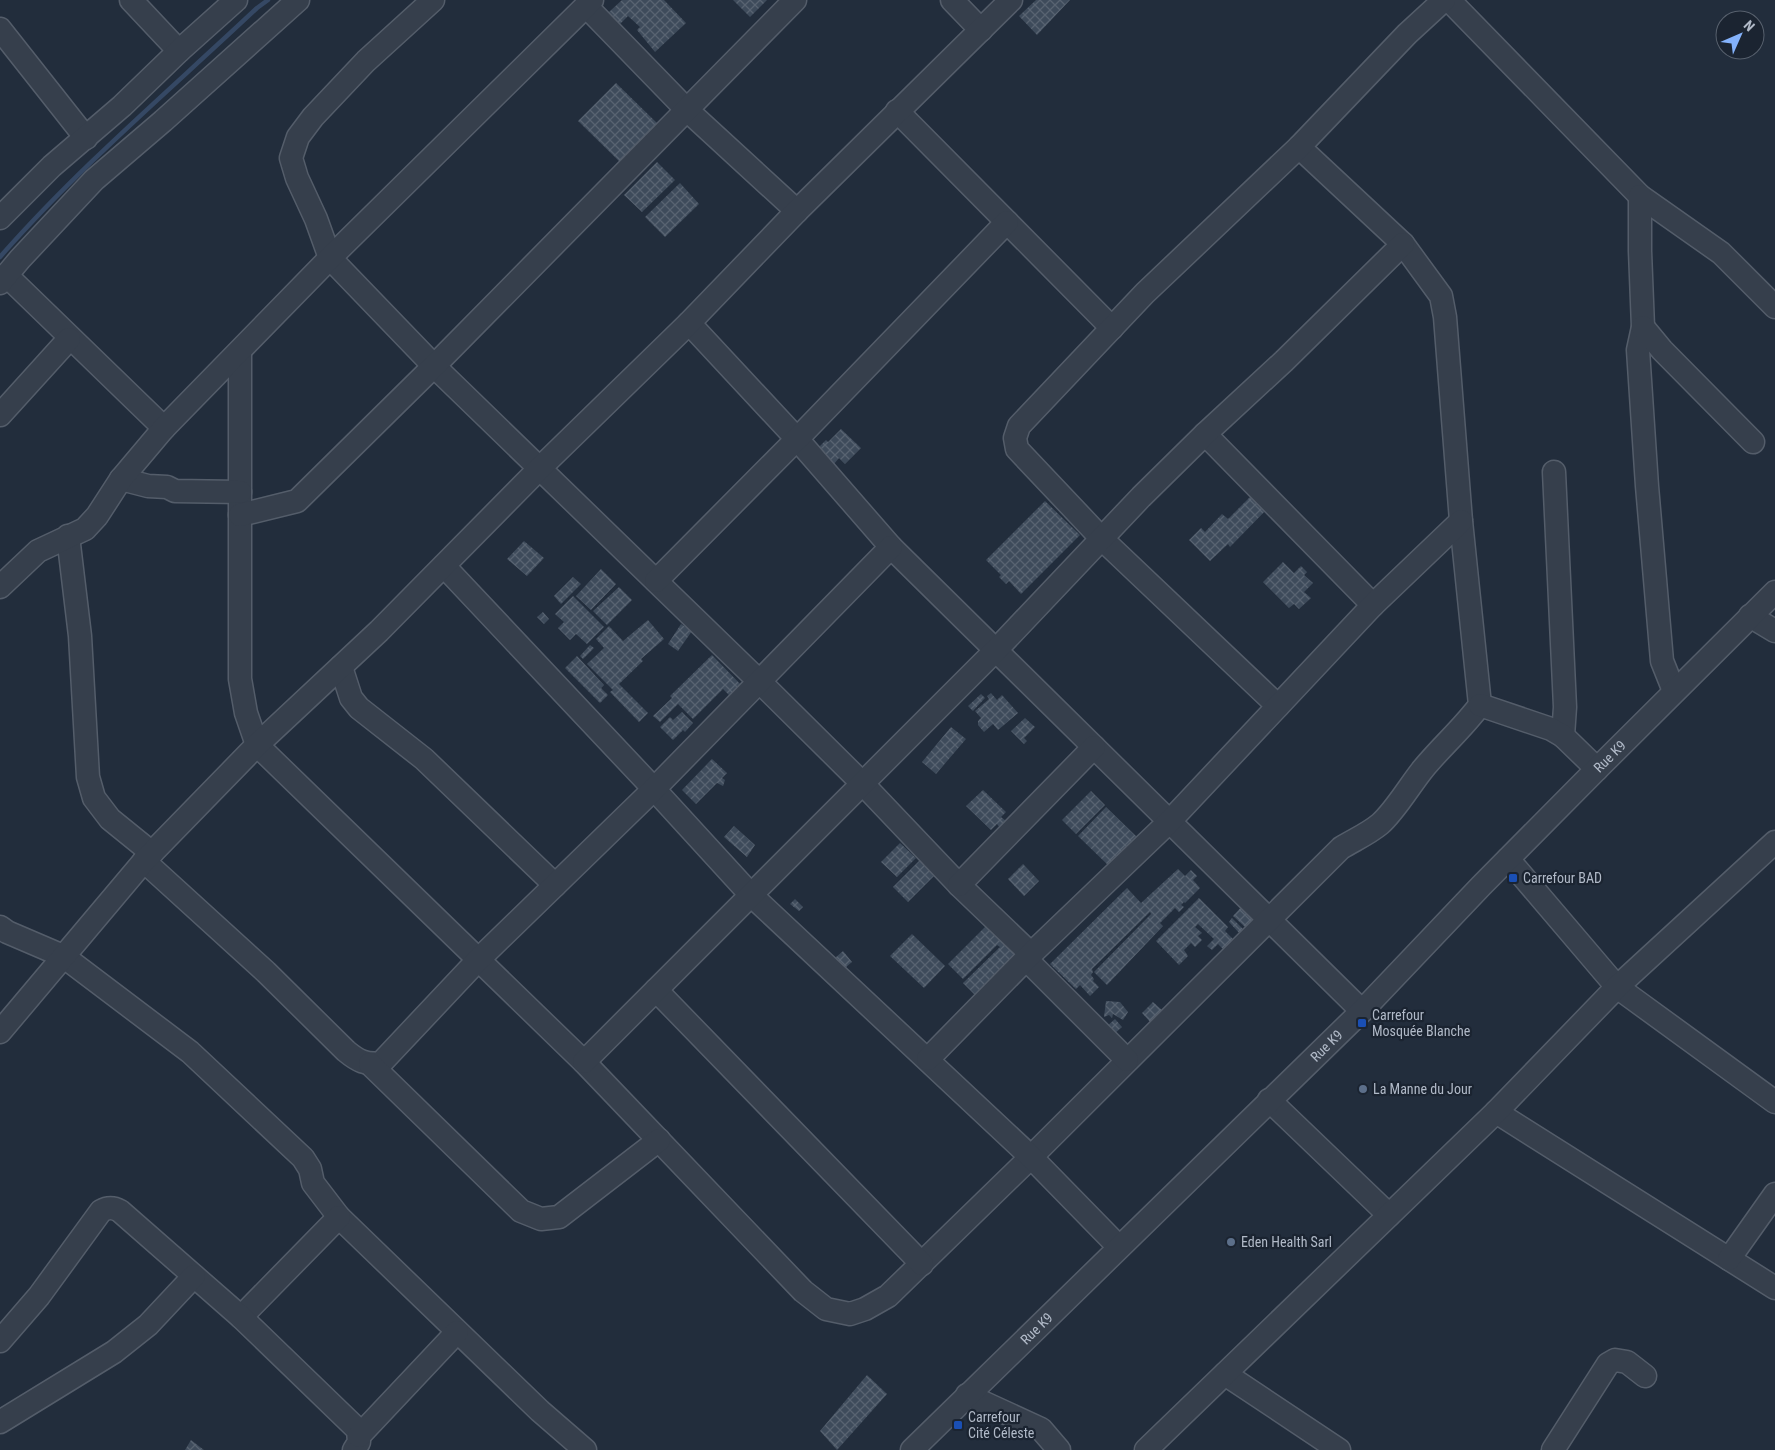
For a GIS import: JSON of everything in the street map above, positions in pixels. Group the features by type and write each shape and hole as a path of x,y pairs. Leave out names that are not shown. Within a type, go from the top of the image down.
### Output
{"street":[{"path":"131,0 179,51"},
{"path":"0,218 52,166 122,106 236,0"},
{"path":"164,428 3,279 94,180 298,0"},
{"path":"433,0 366,61 313,117 298,136 291,158 330,258 434,366 862,783 1127,1060"},
{"path":"240,515 297,501 434,366 795,0"},
{"path":"952,0 981,30"},
{"path":"0,1032 148,857 257,745 341,667 444,566 539,469 689,323 897,111 1011,0"},
{"path":"1278,706 1102,539 1017,449 1014,438 1019,426 1145,293 1299,147 1407,34 1444,0"},
{"path":"1449,0 1640,196 1721,253 1775,307"},
{"path":"0,587 38,551 85,529 97,516 120,479 164,428 330,258 589,3 687,110 797,211"},
{"path":"0,28 86,138"},
{"path":"897,111 1112,328"},
{"path":"240,352 240,679 246,713 257,745 584,1062 803,1291 826,1309 850,1314 865,1309 888,1296 1031,1157 1341,848 1352,840 1369,833 1382,823 1424,767 1466,723 1480,705 1445,317 1441,296 1403,244 1299,147"},
{"path":"1640,196 1643,327 1638,350 1662,660 1674,691"},
{"path":"656,581 797,439 1007,222"},
{"path":"584,1062 996,650 1205,434 1284,361 1403,244"},
{"path":"689,323 797,439 890,547 1362,1011"},
{"path":"1643,327 1662,350 1753,442"},
{"path":"0,415 69,339"},
{"path":"1205,434 1373,605"},
{"path":"1554,472 1565,707 1563,736"},
{"path":"120,479 148,486 167,487 175,491 240,492"},
{"path":"928,1059 1029,957 1170,821 1373,605 1462,521"},
{"path":"68,536 80,636 88,777 94,798 110,819 346,1051 359,1061 370,1064 381,1063 478,960 654,789 890,547"},
{"path":"444,566 750,894 1031,1157 1119,1247"},
{"name":"Rue K9","path":"912,1450 1362,1011 1597,769 1775,592"},
{"path":"1750,616 1775,631"},
{"path":"341,667 352,698 359,708 424,759 555,886"},
{"path":"1480,705 1551,729 1563,736 1597,769"},
{"path":"959,885 1094,747"},
{"path":"1146,1450 1496,1112 1617,987 1775,842"},
{"path":"1508,860 1617,987 1775,1102"},
{"path":"0,927 7,932 63,956 190,1052 303,1158 310,1169 313,1183 338,1217 540,1411 585,1450"},
{"path":"656,990 922,1264"},
{"path":"370,1064 521,1211 541,1219 559,1217 659,1140"},
{"path":"1269,1100 1389,1215"},
{"path":"1496,1112 1775,1288"},
{"path":"1729,1259 1775,1194"},
{"path":"0,1341 39,1296 100,1211 114,1208 120,1211 242,1317 358,1430 356,1443"},
{"path":"242,1317 338,1217"},
{"path":"0,1422 114,1352 160,1314 194,1276"},
{"path":"356,1443 457,1332"},
{"path":"1553,1450 1608,1364 1615,1360 1627,1362 1645,1376"},
{"path":"1225,1374 1339,1450"},
{"path":"968,1395 1041,1429 1058,1450"}],"building":[{"path":"622,0 664,0 686,23 655,52 637,30 640,27 628,16 620,24 608,13"},
{"path":"733,0 767,0 750,17"},
{"path":"1036,0 1070,0 1037,35 1019,16"},
{"path":"616,83 658,124 621,163 578,121"},
{"path":"657,162 675,180 642,212 624,195"},
{"path":"680,183 699,204 665,237 645,217"},
{"path":"841,429 861,448 845,464 839,458 834,464 818,448 826,440 828,442"},
{"path":"1255,492 1270,506 1230,547 1228,544 1210,561 1189,540 1201,528 1205,532 1222,514 1228,519"},
{"path":"1045,501 1080,535 1021,594 1009,581 1006,584 999,577 1001,575 986,560"},
{"path":"524,541 544,558 527,576 507,559"},
{"path":"1283,562 1294,573 1301,566 1307,572 1304,575 1313,583 1304,592 1311,598 1299,609 1294,604 1289,608 1263,582"},
{"path":"601,569 616,584 591,610 576,596"},
{"path":"573,577 581,584 561,604 554,596"},
{"path":"619,587 632,600 607,625 593,611"},
{"path":"573,596 604,627 587,644 576,634 570,640 558,628 564,622 555,614"},
{"path":"543,612 549,619 544,624 537,617"},
{"path":"648,620 664,639 641,659 643,661 619,684 648,713 639,722 610,692 613,690 587,664 604,648 596,639 609,626 623,641"},
{"path":"681,624 692,631 678,651 668,644"},
{"path":"590,645 594,648 583,659 580,656"},
{"path":"712,655 745,689 734,700 723,689 693,719 678,704 660,722 653,716 672,698 670,696"},
{"path":"577,656 604,685 601,688 608,695 600,703 565,668"},
{"path":"991,693 997,700 1002,695 1018,713 998,730 993,724 984,732 978,725 978,721 981,718 975,711 989,699 987,696"},
{"path":"981,694 985,698 973,711 968,706"},
{"path":"682,712 693,723 685,732 683,730 673,740 660,727 670,717 673,720"},
{"path":"1025,718 1035,727 1024,738 1027,741 1024,744 1011,731"},
{"path":"951,727 966,739 936,774 922,762"},
{"path":"712,759 727,773 722,778 725,780 723,786 717,783 696,804 682,790"},
{"path":"983,790 1006,812 1001,817 1006,821 1000,828 997,824 991,830 966,806"},
{"path":"1091,791 1105,805 1076,834 1062,820"},
{"path":"1106,807 1139,839 1111,868 1078,836"},
{"path":"734,826 755,845 747,857 724,837"},
{"path":"900,843 916,858 897,877 881,862"},
{"path":"922,858 937,873 908,902 893,887"},
{"path":"1023,864 1039,881 1024,896 1008,879"},
{"path":"1178,869 1185,876 1191,870 1197,876 1193,880 1200,888 1181,905 1184,907 1179,912 1175,908 1160,923 1163,926 1107,985 1094,972 1151,914 1150,912 1092,969 1093,981 1099,987 1090,996 1080,985 1076,989 1050,964 1127,888 1141,903"},
{"path":"1199,898 1228,927 1225,931 1235,941 1225,951 1218,944 1212,950 1207,946 1214,939 1198,924 1195,927 1202,933 1198,936 1202,940 1195,947 1191,943 1184,950 1188,956 1179,965 1156,941"},
{"path":"795,899 803,907 799,911 790,904"},
{"path":"1244,904 1259,913 1245,927 1233,916"},
{"path":"1232,918 1245,931 1241,935 1229,922"},
{"path":"991,921 1024,954 979,999 963,983 1000,947 997,945 963,979 948,964"},
{"path":"912,934 945,966 924,988 890,956"},
{"path":"843,951 852,962 846,967 841,965 835,958"},
{"path":"1106,1001 1120,1002 1128,1012 1123,1020 1113,1014 1112,1018 1109,1015 1104,1017"},
{"path":"1153,1002 1163,1011 1151,1023 1142,1013"},
{"path":"1115,1019 1122,1027 1114,1034 1106,1027"},
{"path":"867,1375 887,1394 837,1450 820,1431"},
{"path":"191,1440 204,1450 185,1450"}],"waterway":[{"path":"0,257 93,160 257,8 268,0"}],"place":[{"name":"Carrefour BAD","path":"1513,878"},
{"name":"Carrefour Mosquée Blanche","path":"1362,1023"},
{"name":"La Manne du Jour","path":"1363,1089"},
{"name":"Eden Health Sarl","path":"1231,1242"},
{"name":"Carrefour Cité Céleste","path":"958,1425"}]}
